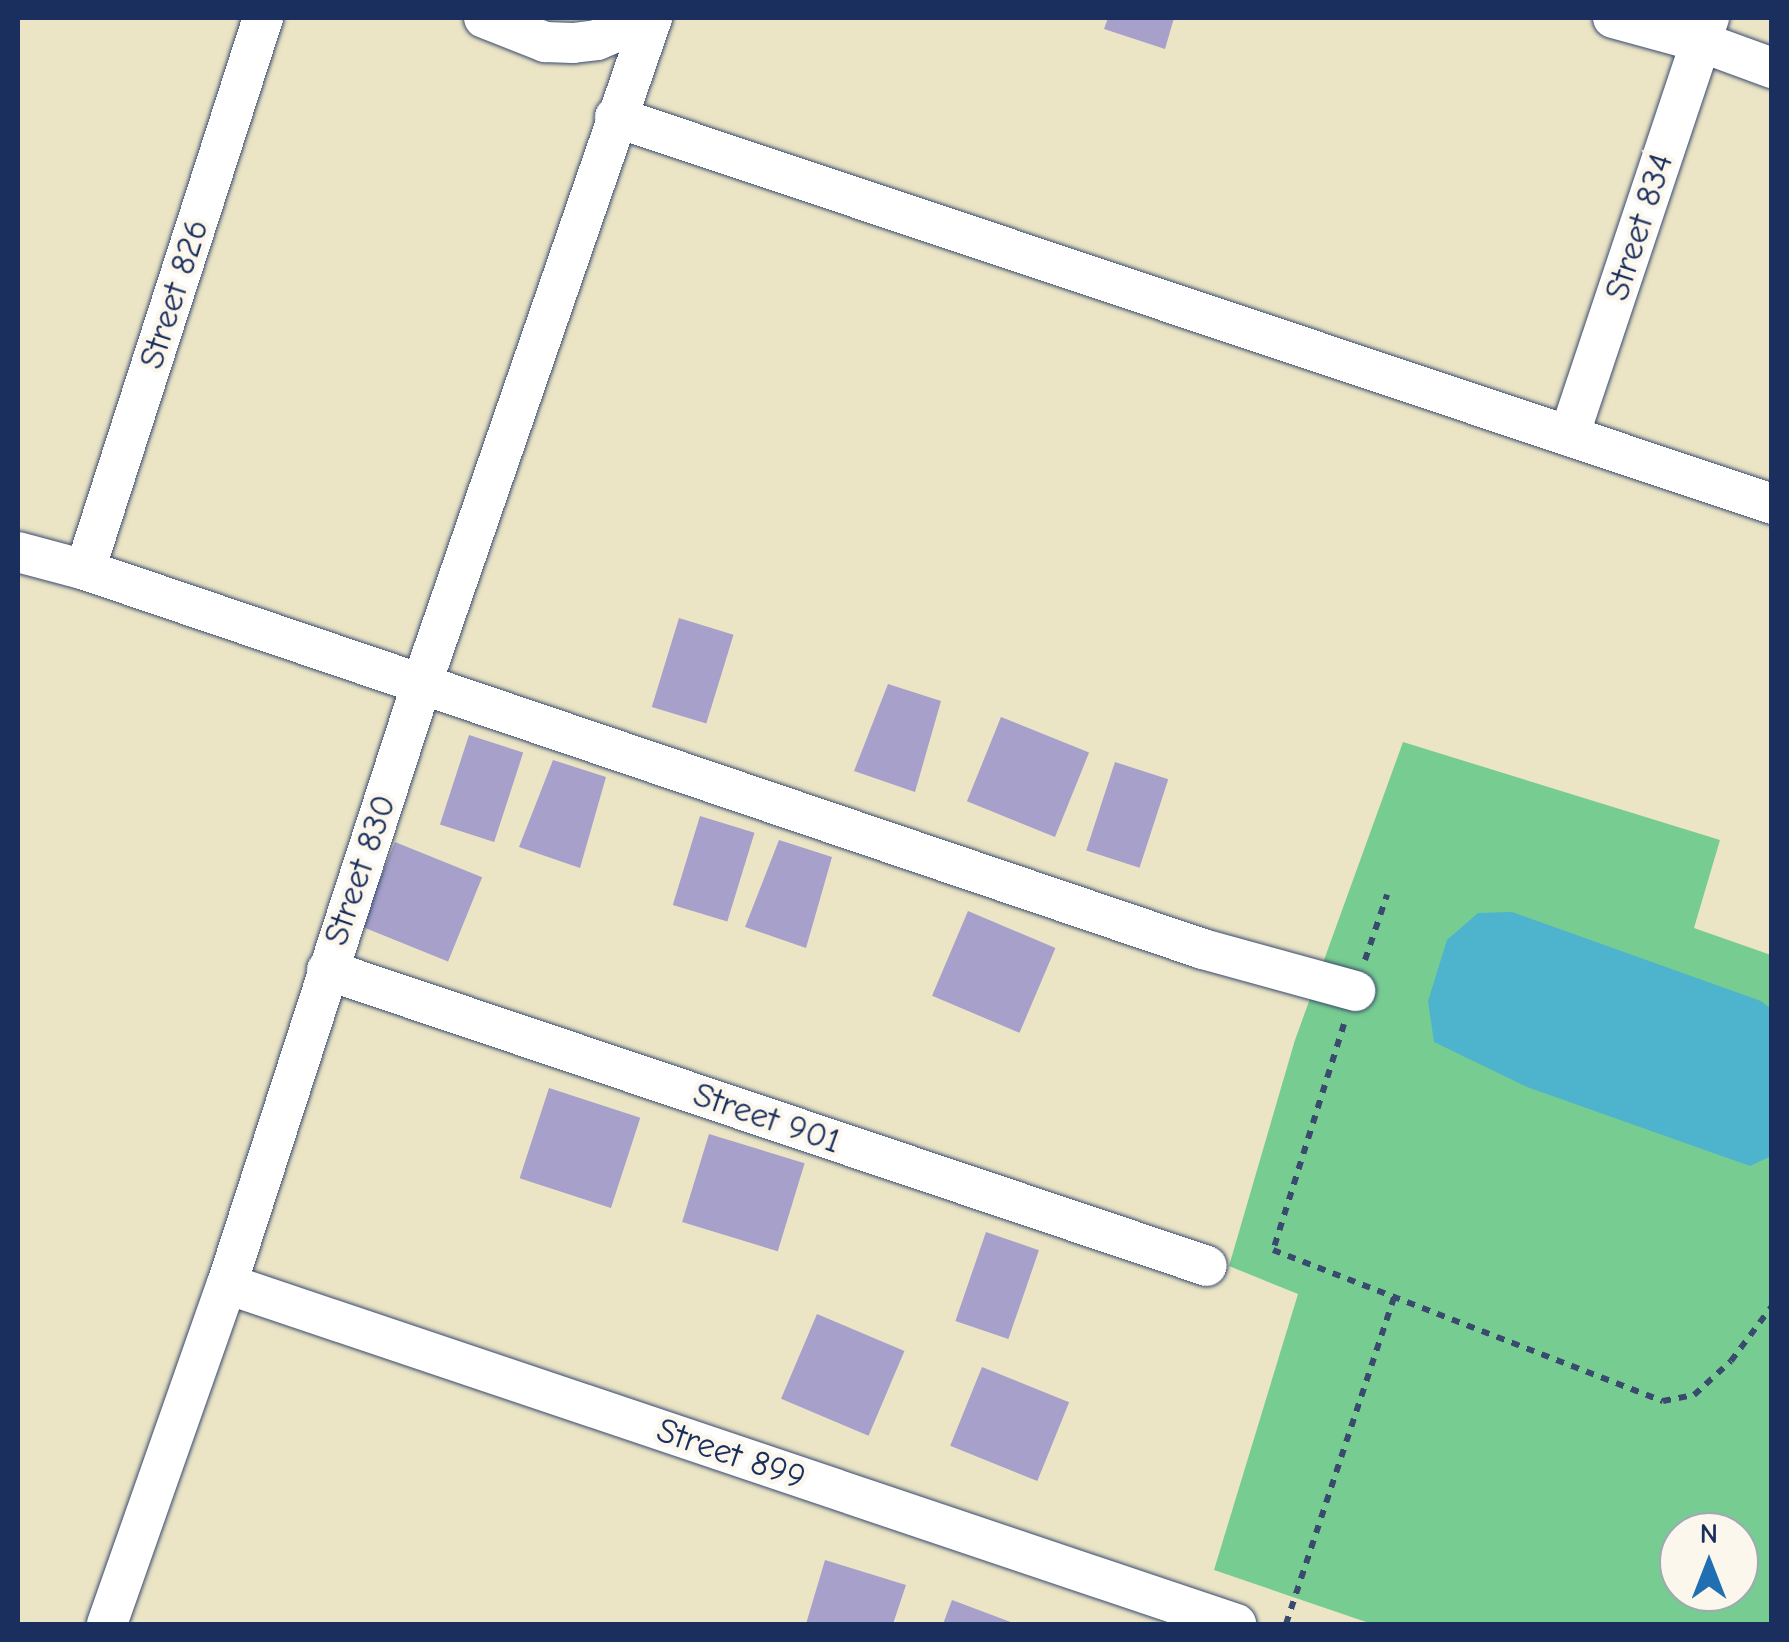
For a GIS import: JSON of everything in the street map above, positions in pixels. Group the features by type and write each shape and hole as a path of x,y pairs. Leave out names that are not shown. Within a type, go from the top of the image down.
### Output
{"street":[{"name":"Street 826","path":"84,570 263,18"},
{"path":"484,18 544,42 573,44 598,40 650,18"},
{"name":"Street 830","path":"107,1624 226,1284 422,683 650,18"},
{"path":"1613,18 1705,30 1772,68"},
{"name":"Street 834","path":"1569,436 1705,30"},
{"path":"614,117 1772,504"},
{"path":"18,552 84,570 422,683 1204,949 1355,991"},
{"name":"Street 901","path":"327,970 1207,1266"},
{"name":"Street 899","path":"226,1284 1236,1624"}],"path":[{"path":"1387,895 1273,1250 1664,1402 1694,1395 1730,1360 1772,1306"},
{"path":"1286,1624 1394,1297"}],"green space":[{"path":"1403,742 1720,840 1694,928 1771,955 1771,1624 1372,1624 1214,1570 1298,1294 1229,1266 1295,1040"}],"water":[{"path":"1512,912 1761,1001 1771,1009 1771,1156 1750,1166 1527,1087 1434,1042 1428,1001 1447,940 1478,913"}],"building":[{"path":"1108,18 1174,18 1165,49 1104,29"},
{"path":"679,618 734,635 706,724 652,707"},
{"path":"888,684 941,701 915,792 854,771"},
{"path":"1001,717 1089,753 1055,837 967,801"},
{"path":"469,735 523,753 494,842 440,824"},
{"path":"553,760 606,777 580,868 519,847"},
{"path":"1115,762 1168,779 1140,868 1086,850"},
{"path":"700,816 755,833 727,922 673,905"},
{"path":"779,840 832,857 806,948 745,927"},
{"path":"395,842 482,877 448,962 361,926"},
{"path":"968,911 1055,948 1020,1033 932,996"},
{"path":"549,1088 640,1118 611,1208 520,1178"},
{"path":"709,1134 805,1163 778,1251 682,1222"},
{"path":"986,1232 1039,1250 1008,1339 955,1321"},
{"path":"817,1314 904,1351 869,1436 781,1399"},
{"path":"982,1367 1069,1402 1037,1481 950,1446"},
{"path":"825,1560 906,1585 893,1624 806,1624"},
{"path":"952,1600 1016,1624 943,1624"}]}
